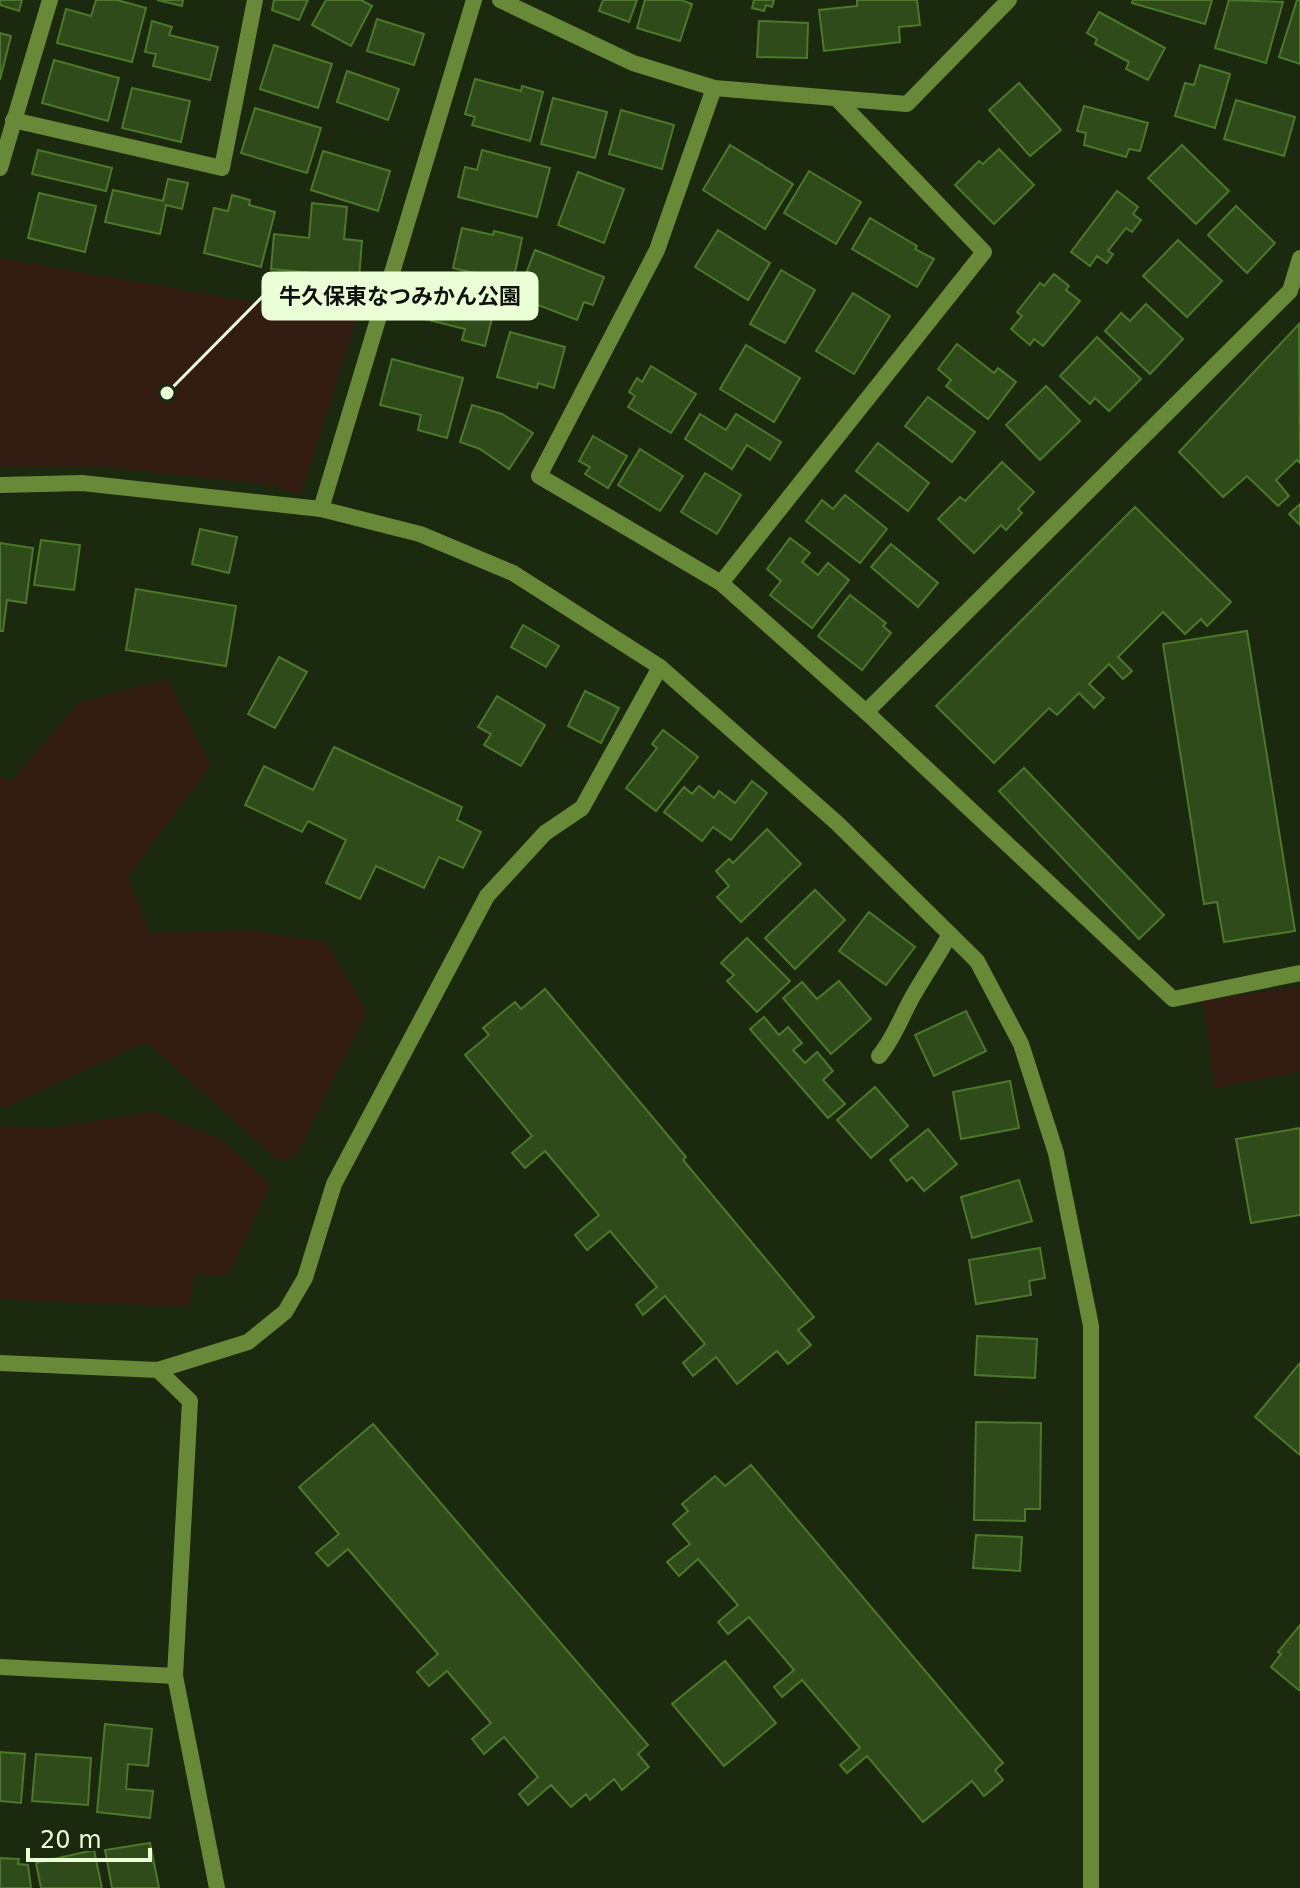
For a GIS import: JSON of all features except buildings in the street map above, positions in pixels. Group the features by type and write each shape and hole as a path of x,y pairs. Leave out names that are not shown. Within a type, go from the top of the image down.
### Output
{"street":[{"path":"0,168 50,0"},
{"path":"13,120 222,168 255,0"},
{"path":"321,509 474,0"},
{"path":"500,0 633,63 714,88 907,104 1009,0"},
{"path":"714,88 657,250 539,476 721,583 866,712 1173,999 1300,973"},
{"path":"721,583 984,252 837,99"},
{"path":"866,712 1295,293 1300,258"},
{"path":"0,485 82,483 321,509 420,534 513,573 660,667 837,823 977,961 1021,1044 1056,1153 1091,1326 1091,1888"},
{"path":"0,1363 158,1370 248,1342 285,1312 305,1278 334,1184 487,896 545,833 582,808 660,667"},
{"path":"879,1056 891,1042 916,990 934,965 950,934"},
{"path":"158,1370 190,1401 175,1676 217,1888"},
{"path":"0,1667 175,1676"}],"shaded area":[{"path":"0,258 356,320 301,495 264,484 98,466 0,467"},
{"path":"167,679 211,765 128,877 149,933 249,930 327,942 367,1012 295,1158 279,1161 146,1042 6,1107 0,1106 0,778 12,781 78,703"},
{"path":"1300,986 1300,1072 1214,1088 1203,1001"},
{"path":"153,1112 223,1140 271,1185 228,1276 195,1275 188,1307 0,1299 0,1126 50,1128"}],"place":[{"name":"牛久保東なつみかん公園","path":"167,393"}]}
